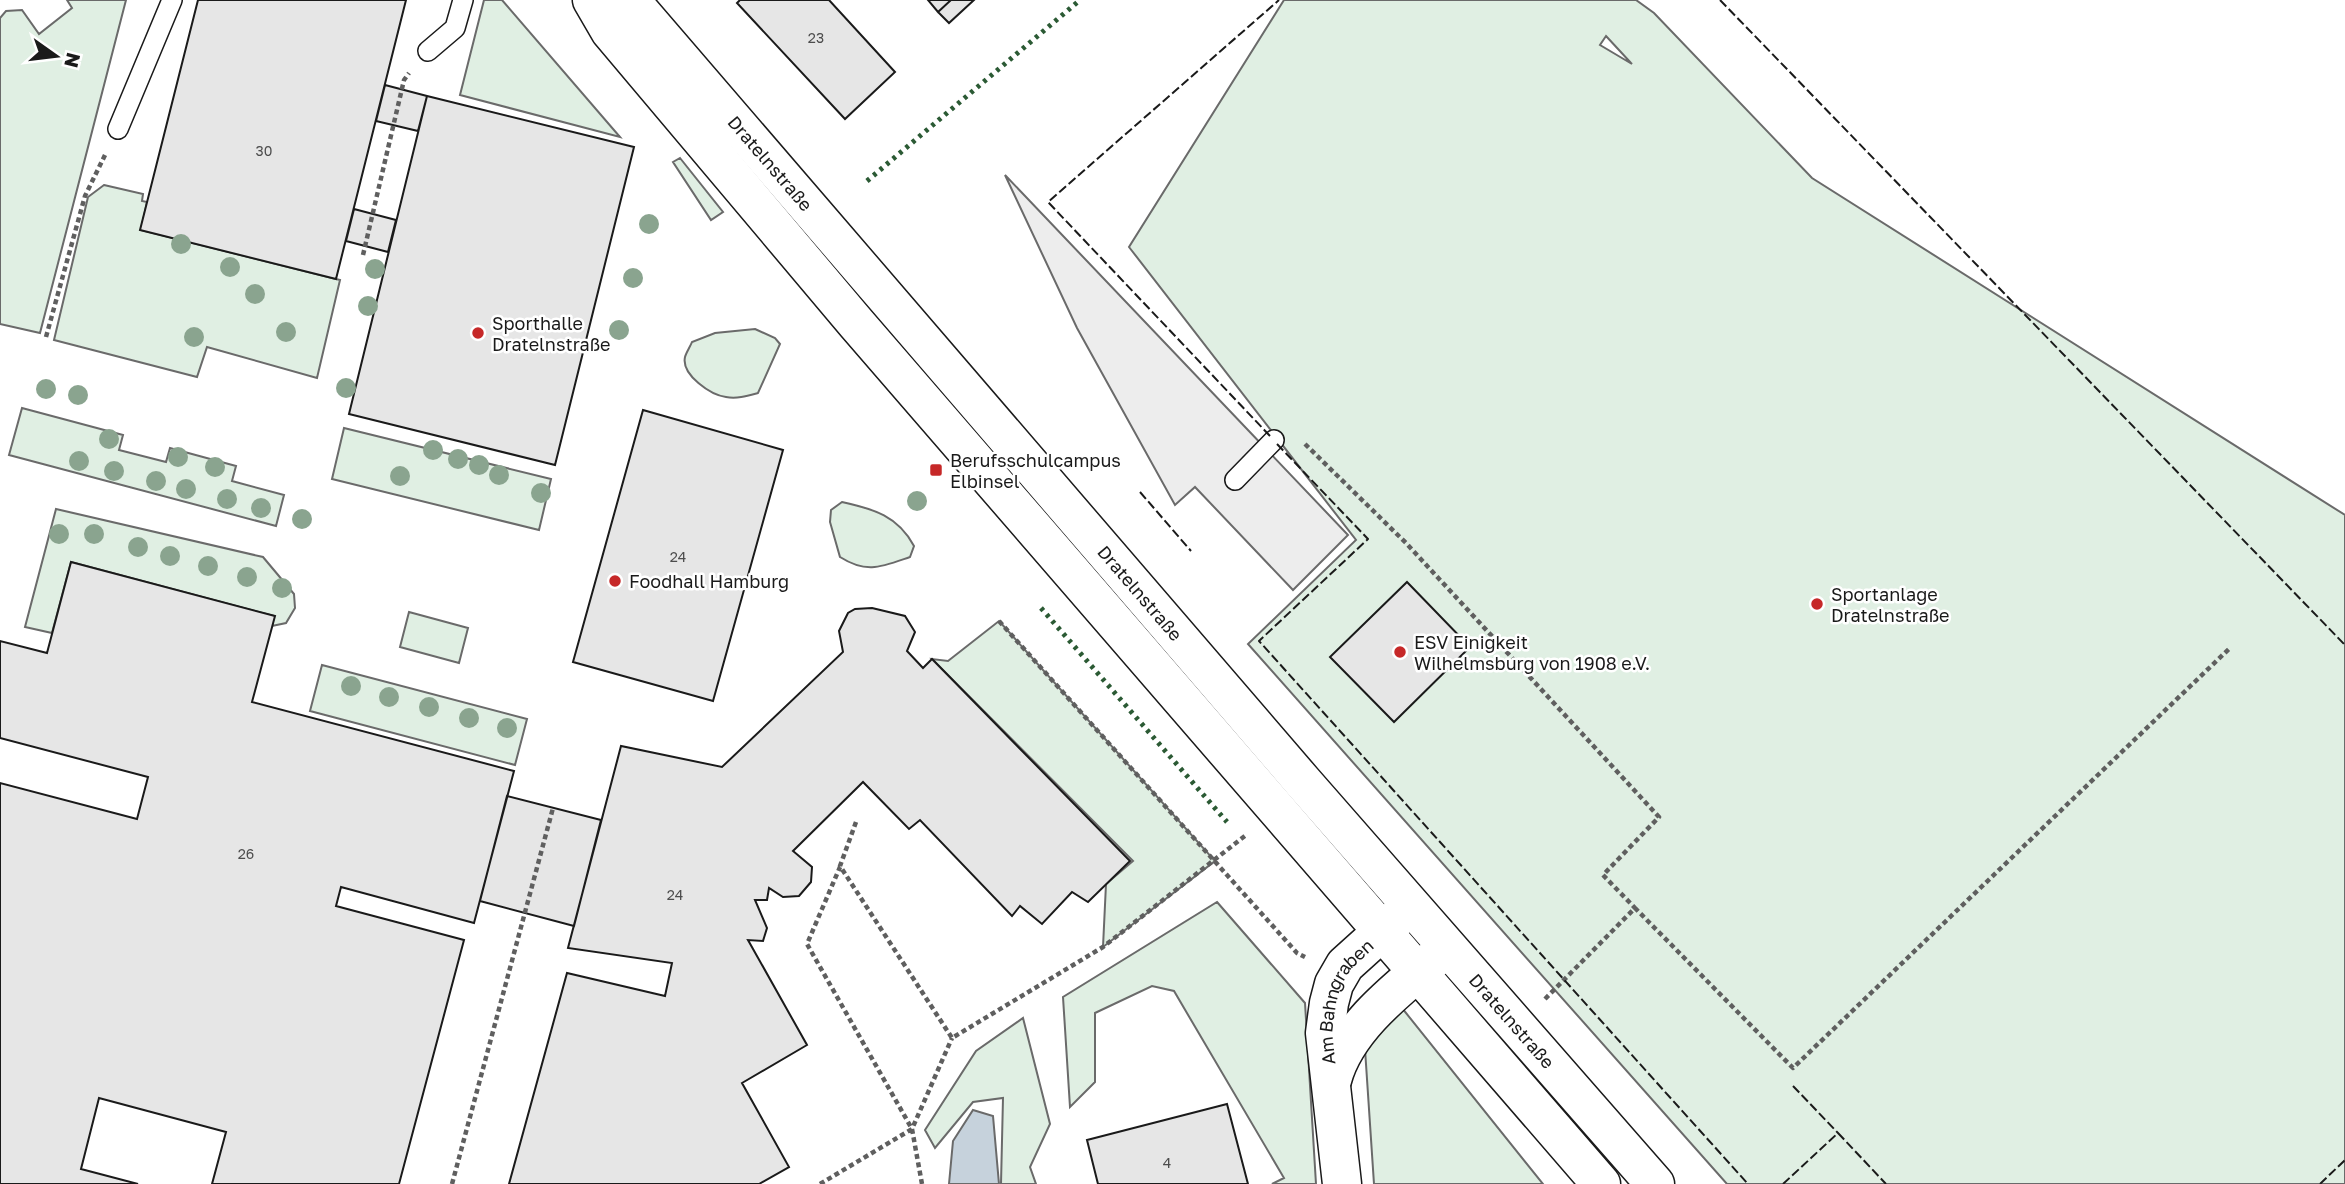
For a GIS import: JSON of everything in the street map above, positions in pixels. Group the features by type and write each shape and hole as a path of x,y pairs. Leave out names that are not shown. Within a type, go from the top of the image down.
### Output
{"main road":[{"name":"Dratelnstraße","path":"592,0 610,31 786,241 1601,1184"},
{"name":"Dratelnstraße","path":"625,0 642,15 1655,1184"},
{"name":"Am Bahngraben","path":"1342,1184 1326,1020 1331,994 1340,973 1412,905"},
{"name":"Am Bahngraben","path":"1332,1080 1336,1063 1351,1039 1448,946"}],"lane":[{"path":"118,129 172,0"},
{"path":"428,51 455,28 463,0"},
{"path":"1235,480 1274,440"}],"path":[{"path":"363,255 404,80 428,51"},
{"path":"46,337 85,196 118,129"},
{"path":"1274,440 1288,427 1406,543 1658,817 1603,875 1793,1068 2231,648"},
{"path":"999,621 1297,953 1340,973"},
{"path":"452,1184 553,808"},
{"path":"820,1184 912,1129 953,1038 1103,947 1215,862 1276,809"},
{"path":"856,822 807,944 912,1129 922,1184"},
{"path":"840,866 953,1038"},
{"path":"1517,1027 1634,908"}],"green space":[{"path":"67,0 126,0 40,333 0,324 0,18 6,11 22,10 39,34 72,8"},
{"path":"484,0 502,0 620,137 460,95"},
{"name":"Sportanlage Dratelnstraße","path":"1284,0 1636,0 1654,13 1812,178 2345,515 2345,1184 1727,1184 1248,644 1356,540 1129,247","holes":["1606,36 1632,64 1600,45"]},
{"path":"680,158 723,212 711,220 673,162"},
{"path":"104,185 143,194 142,201 147,202 141,230 340,280 317,378 207,347 197,377 54,340 88,197"},
{"path":"755,329 775,338 780,344 758,393 730,398 705,388 692,377 685,364 685,357 692,342 715,333"},
{"path":"22,408 123,435 119,450 166,462 170,448 236,466 232,481 284,495 276,526 9,455"},
{"path":"344,428 551,479 539,530 332,479"},
{"path":"842,502 875,511 893,521 914,546 910,557 891,564 866,567 840,557 830,522 831,510"},
{"path":"56,509 263,557 294,594 295,608 286,623 272,626 274,616 71,562 52,633 25,627"},
{"path":"409,612 468,628 459,663 400,647"},
{"path":"999,621 1215,861 1103,947 1106,884 1133,861 932,659 948,661"},
{"path":"322,665 527,719 515,765 310,711"},
{"path":"1217,902 1305,1003 1316,1184 1272,1184 1284,1178 1174,991 1152,986 1095,1013 1095,1082 1070,1107 1063,997"},
{"path":"1402,1008 1543,1184 1374,1184 1365,1049"},
{"path":"1023,1018 1050,1124 1030,1167 1036,1184 1001,1184 1003,1098 973,1102 935,1148 925,1130 976,1051"}],"shaded area":[{"path":"1005,175 1348,535 1293,590 1195,487 1175,505 1077,328"},
{"path":"973,1110 993,1116 999,1184 949,1184 953,1141"}],"building":[{"path":"198,0 406,0 336,279 140,230"},
{"path":"740,0 829,0 895,72 845,119 737,3"},
{"path":"928,0 951,0 938,12"},
{"path":"951,0 974,0 949,23 938,12"},
{"path":"385,85 427,96 418,131 376,121"},
{"name":"Sporthalle Dratelnstraße","path":"427,96 634,147 555,465 349,414"},
{"path":"354,209 396,220 388,252 346,241"},
{"path":"643,410 783,450 713,701 573,662"},
{"path":"71,562 275,616 252,702 514,771 474,923 341,887 336,906 464,940 399,1184 212,1184 226,1132 99,1098 81,1169 138,1184 0,1184 0,783 137,819 148,777 0,738 0,641 47,653"},
{"name":"ESV Einigkeit Wilhelmsburg von 1908 e.V.","path":"1407,582 1470,647 1394,722 1330,657"},
{"path":"872,608 905,616 915,632 907,651 923,668 932,659 1130,861 1088,902 1072,892 1042,924 1020,906 1012,916 920,820 909,829 863,782 793,851 812,867 811,882 799,896 783,897 769,888 767,900 755,900 767,928 763,941 748,940 807,1045 742,1083 789,1167 759,1184 509,1184 567,973 665,996 672,963 568,948 621,746 722,767 843,652 839,631 848,613 855,609"},
{"path":"507,796 601,820 574,926 480,901"},
{"path":"1227,1104 1248,1184 1098,1184 1087,1140"}],"hedge":[{"path":"867,181 1080,0"},
{"path":"1041,608 1227,822"}],"fence":[{"path":"1270,436 1048,202 1279,0"},
{"path":"1720,0 2345,645"},
{"path":"1277,444 1368,539 1259,641 1748,1184"},
{"path":"1140,492 1191,551"},
{"path":"1793,1086 1838,1133"},
{"path":"1783,1184 1838,1133 1886,1184"},
{"path":"2320,1184 2345,1160"}],"place":[{"name":"Sporthalle Dratelnstraße","path":"478,333"},
{"name":"Berufsschulcampus Elbinsel","path":"936,470"},
{"name":"Foodhall Hamburg","path":"615,581"},
{"name":"Sportanlage Dratelnstraße","path":"1817,604"},
{"name":"ESV Einigkeit Wilhelmsburg von 1908 e.V.","path":"1400,652"}]}
